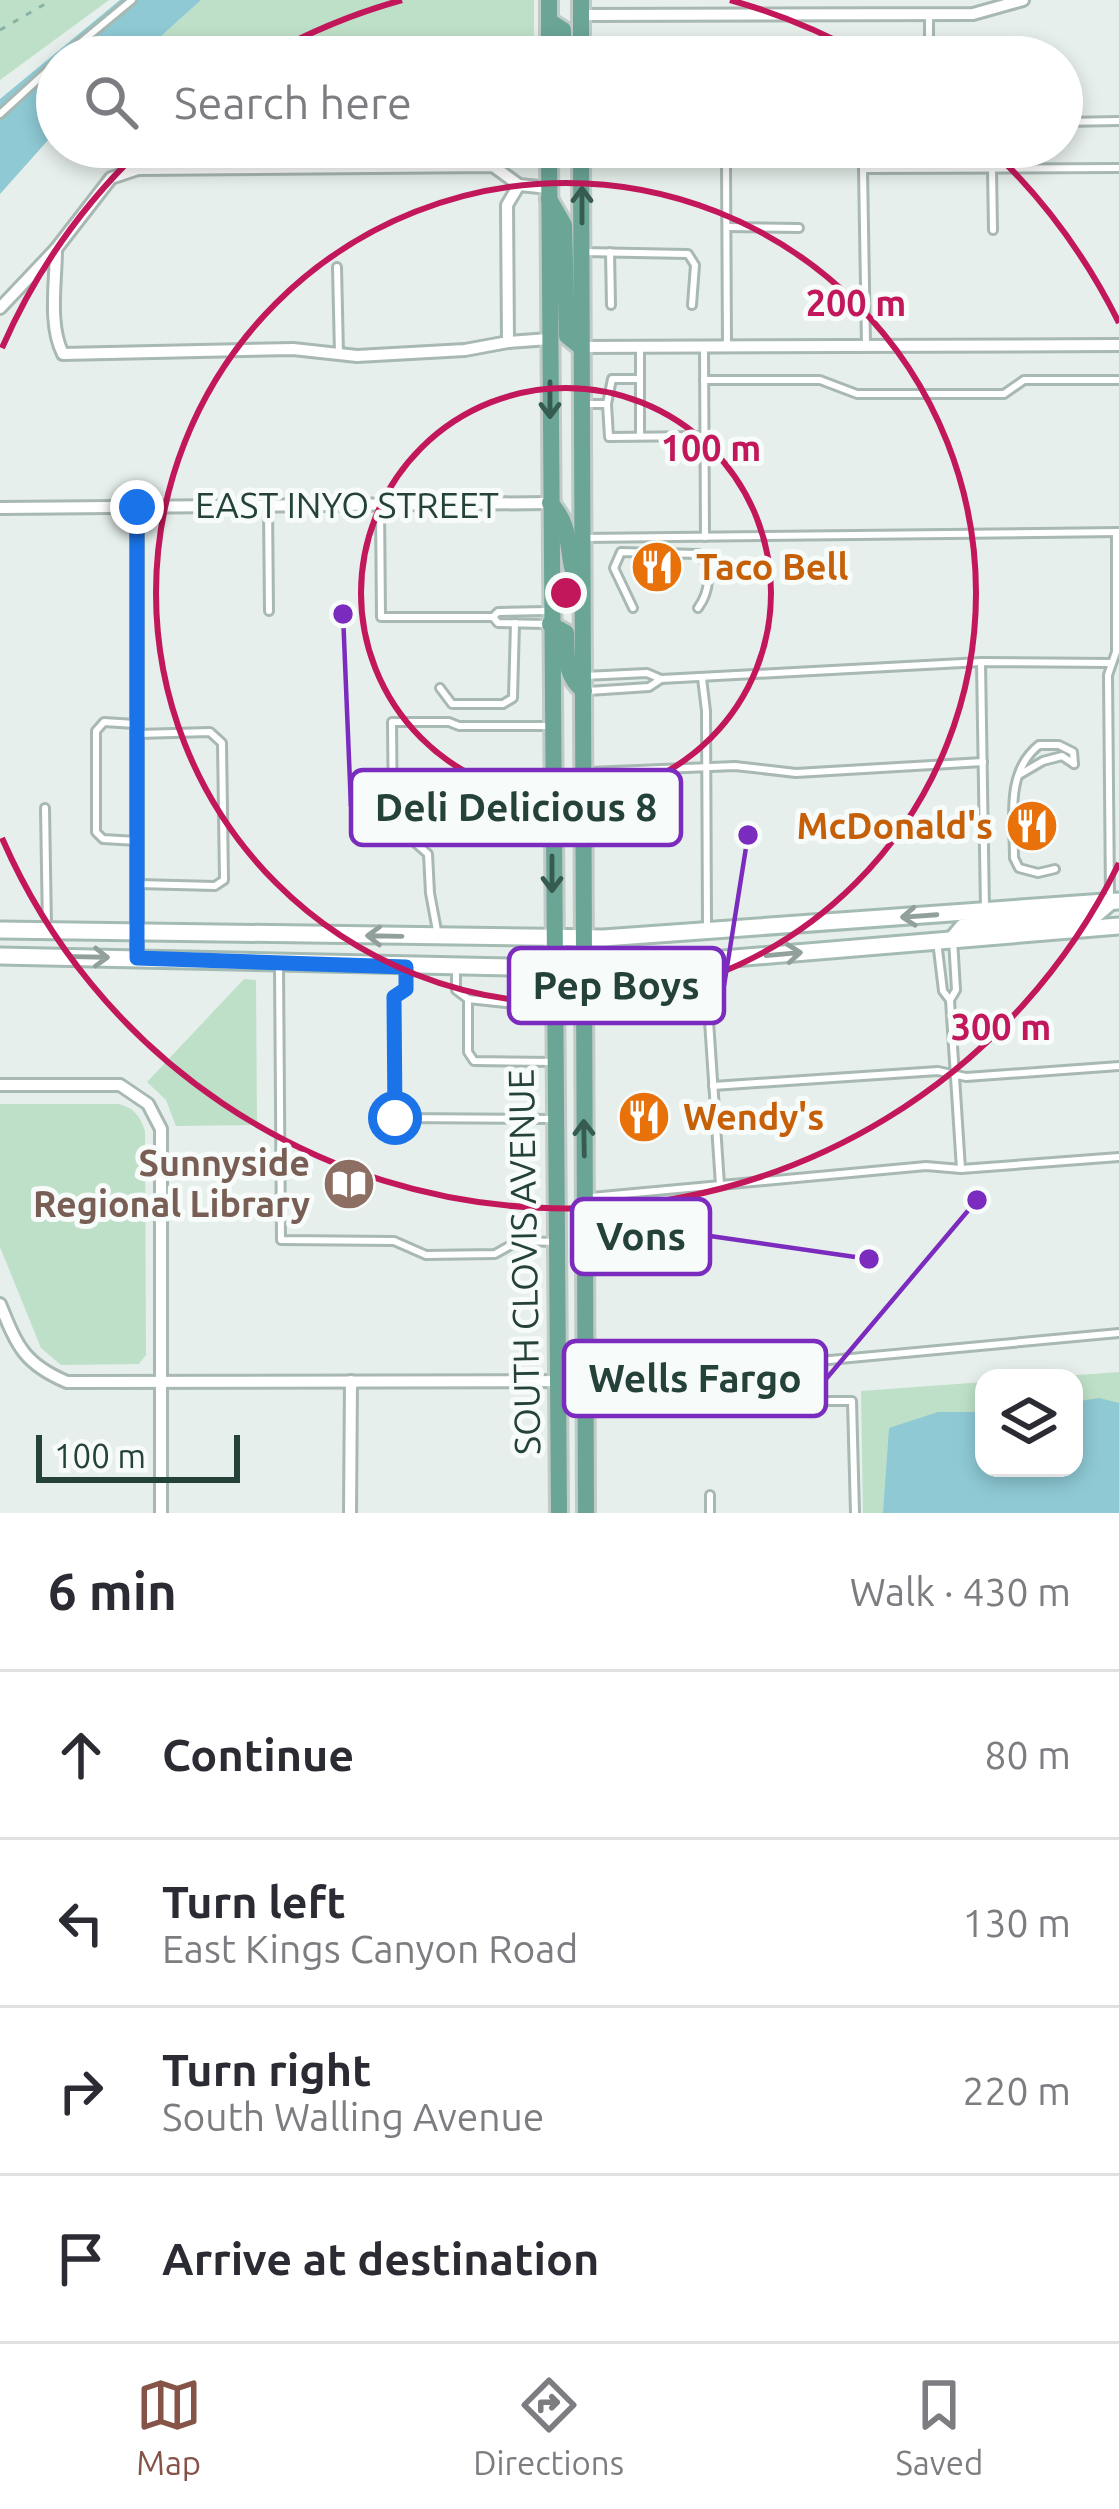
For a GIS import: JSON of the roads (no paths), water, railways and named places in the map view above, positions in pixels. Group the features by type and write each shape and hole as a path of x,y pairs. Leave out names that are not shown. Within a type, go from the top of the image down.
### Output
{"main road":[{"path":"548,0 549,36"},
{"path":"565,0 569,8 581,8"},
{"path":"549,21 561,27 562,36"},
{"name":"SOUTH CLOVIS AVENUE","path":"549,168 559,1513"},
{"name":"SOUTH CLOVIS AVENUE","path":"581,168 586,1513"},
{"path":"549,194 564,225 567,336 581,346"},
{"path":"550,503 565,518 571,571 584,596"},
{"path":"550,617 566,633 572,682 584,684"},
{"path":"0,930 585,938 1115,902"},
{"path":"945,940 963,927 1096,914 1115,902"},
{"path":"0,956 584,969 1119,926"}],"street":[{"path":"581,8 929,14 989,12 1023,0"},
{"path":"0,308 56,249 112,178 138,169 256,168"},
{"path":"496,168 518,185 549,194"},
{"path":"508,341 507,205 518,185"},
{"path":"56,249 56,322 62,354 293,349 339,354 464,350 549,339"},
{"path":"581,346 1119,345"},
{"name":"EAST INYO STREET","path":"0,508 550,503"},
{"path":"137,507 137,958"},
{"path":"0,1085 120,1085 148,1104 161,1129 161,1513"},
{"path":"0,1304 18,1347 39,1370 68,1382 586,1381"},
{"path":"350,1513 352,1381"}],"lane":[{"path":"89,36 132,0"},
{"path":"929,14 929,36"},
{"path":"0,114 36,82"},
{"path":"1083,122 1119,122"},
{"path":"726,168 727,346"},
{"path":"866,345 863,169 1119,168"},
{"path":"992,169 993,230"},
{"path":"727,227 800,228"},
{"path":"581,252 688,254 694,265 692,305"},
{"path":"610,252 610,305"},
{"path":"337,267 339,354"},
{"path":"640,346 640,436"},
{"path":"704,346 705,537"},
{"path":"640,379 612,379 608,437 704,436"},
{"path":"704,380 820,380 857,394 1004,394 1024,380 1119,380"},
{"path":"582,404 607,404"},
{"path":"380,505 381,617 493,617 498,612 550,617"},
{"path":"268,506 269,611"},
{"path":"583,538 1118,532 1116,652 1108,675 1115,902"},
{"path":"633,608 614,568 621,552 692,552 703,557 707,596 698,608"},
{"path":"493,617 498,623 550,617"},
{"path":"440,688 452,704 503,704 513,698 514,623"},
{"path":"584,684 646,673 661,679 981,662 1112,663"},
{"path":"981,662 985,911"},
{"path":"702,678 707,931"},
{"path":"584,684 650,687 661,679"},
{"path":"137,841 103,839 96,832 96,731 104,722 137,729 210,732 222,742 224,880 215,886 137,884"},
{"path":"438,936 428,854 392,823 392,722 551,726"},
{"path":"1018,776 1063,756 1074,764 1073,752 1059,745 1040,745 1023,763 1018,776 1013,803 1018,868 1055,869"},
{"path":"585,772 706,766 796,773 982,762"},
{"path":"45,808 47,931"},
{"path":"945,940 943,991 950,1000 961,1169"},
{"path":"945,940 956,990 950,1000"},
{"path":"705,961 720,1185"},
{"path":"278,962 281,1240 394,1241 426,1255 495,1254 518,1241 557,1242"},
{"path":"406,967 406,989 394,997 395,1118 556,1119"},
{"path":"456,968 455,990 468,999 554,1009"},
{"path":"468,999 468,1052 474,1061 555,1061"},
{"path":"713,1086 938,1071 967,1077 1119,1066"},
{"path":"584,1197 926,1166 961,1169 1119,1157"},
{"path":"586,1381 716,1378 754,1367 1119,1333"},
{"path":"586,1401 852,1401 855,1513"},
{"path":"710,1495 710,1513"}],"water":[{"path":"120,0 201,0 161,36 76,36"},
{"path":"36,69 36,154 0,194 0,99"},
{"path":"1099,1398 1119,1403 1119,1513 883,1513 889,1428 938,1412 975,1412 975,1477 1083,1477 1083,1401"}],"place":[{"name":"Taco Bell","path":"657,567"},
{"name":"Deli Delicious 8","path":"343,614"},
{"name":"McDonald's","path":"1032,826"},
{"name":"Pep Boys","path":"748,835"},
{"name":"Wendy's","path":"644,1117"},
{"name":"Sunnyside Regional Library","path":"349,1184"},
{"name":"Wells Fargo","path":"977,1200"},
{"name":"Vons","path":"869,1259"}]}
